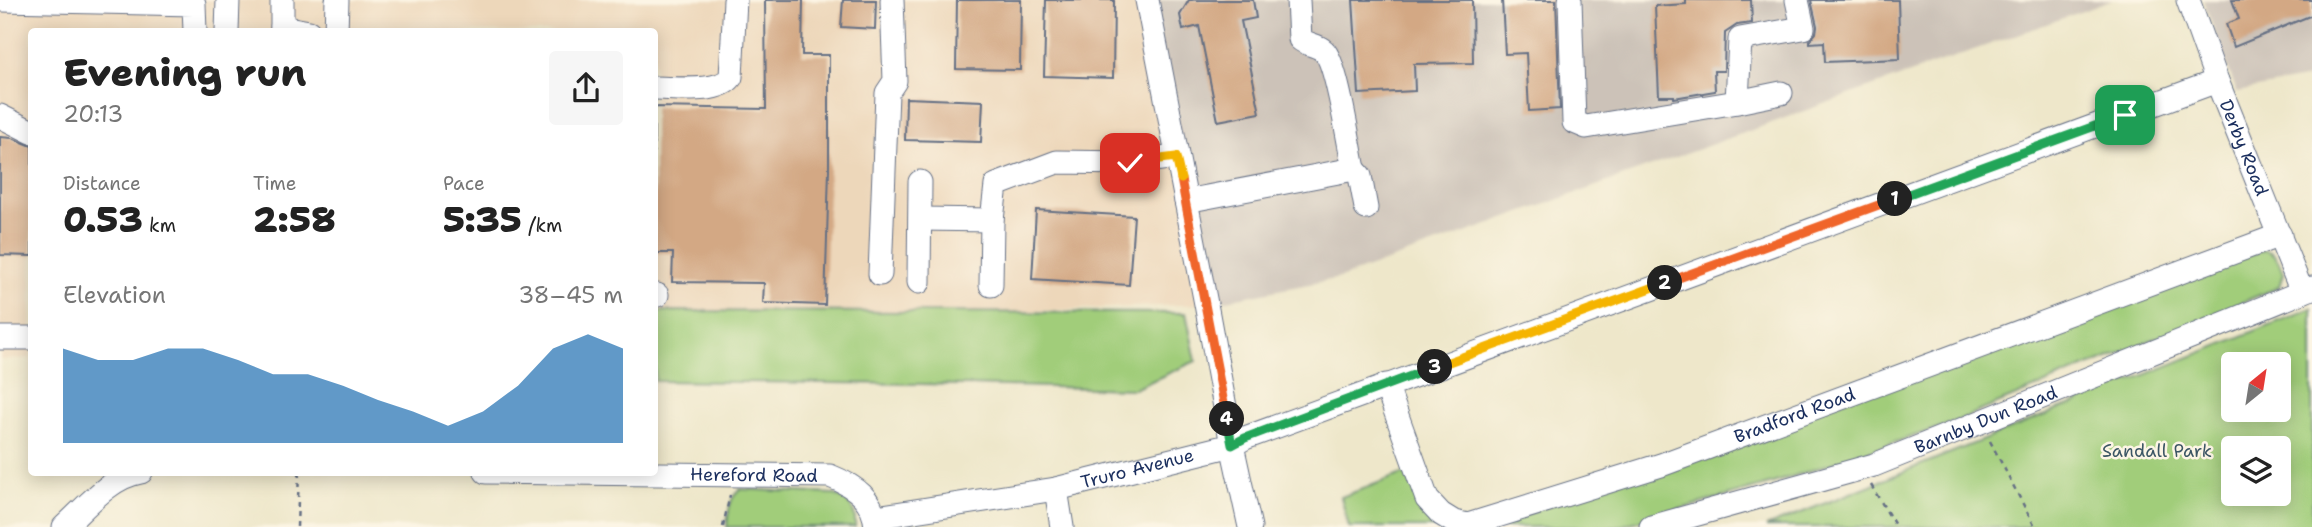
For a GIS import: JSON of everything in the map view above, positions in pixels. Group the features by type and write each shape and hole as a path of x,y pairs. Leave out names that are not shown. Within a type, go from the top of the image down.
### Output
{"street":[{"path":"2,0 194,4 195,28"},
{"path":"227,28 228,0"},
{"path":"282,0 282,28"},
{"path":"336,28 337,0"},
{"path":"658,88 716,88 726,83 731,77 735,0"},
{"path":"880,274 887,93 895,81 892,0"},
{"path":"1147,0 1250,527"},
{"path":"1298,0 1300,39 1324,50 1334,66 1354,169 1360,176 1366,208"},
{"path":"1580,0 1570,0 1574,122 1586,127 1781,93"},
{"path":"1737,102 1740,39 1803,28 1797,0"},
{"name":"Derby Road","path":"2188,0 2217,81 2280,235 2307,290"},
{"name":"Truro Avenue","path":"876,522 1056,489 1232,445 1386,385 2217,81"},
{"path":"0,116 28,130"},
{"path":"991,285 992,220 996,185 1051,164 1130,163 1176,157"},
{"path":"1186,201 1354,169"},
{"path":"919,182 919,282"},
{"path":"921,219 992,220"},
{"name":"Bradford Road","path":"1386,385 1427,499 1441,514 1454,522 1468,525 1661,465 2280,235"},
{"name":"Barnby Dun Road","path":"1651,527 1874,465 2307,290"},
{"path":"0,338 28,338"},
{"name":"Hereford Road","path":"658,474 830,476 848,483 867,498 876,522"},
{"path":"64,527 108,487 129,476"},
{"path":"1056,489 1062,527"}],"path":[{"path":"1980,422 2035,527"},
{"path":"723,527 734,475"},
{"path":"297,527 299,476"},
{"path":"1871,485 1896,527"}],"shaded area":[{"path":"0,0 1143,0 1206,304 658,326 658,28 28,28 28,358 0,360"},
{"path":"1143,0 2113,0 1340,278 1206,304"},
{"path":"2203,0 2312,0 2312,87 2308,78 2237,92"}],"green space":[{"path":"2264,250 2275,256 2280,265 2283,273 2279,287 1944,426 1773,483 1617,527 1489,527"},
{"name":"Sandall Park","path":"2312,308 2312,527 1766,527"},
{"path":"658,311 1186,313 1196,361 1134,389 658,381"},
{"path":"1405,473 1433,522 1440,527 1349,527 1341,497"},
{"path":"740,489 833,494 851,506 855,527 727,527 731,501"}],"building":[{"path":"765,0 803,0 802,55 829,55 825,305 763,303 764,283 672,282 673,253 658,253 658,107 766,109"},
{"path":"843,0 876,0 875,29 841,27"},
{"path":"957,0 1021,0 1020,70 956,69"},
{"path":"1046,0 1114,0 1113,78 1044,76"},
{"path":"1189,0 1253,0 1256,18 1241,21 1260,113 1218,121 1199,26 1183,30 1180,15"},
{"path":"1353,0 1472,0 1473,63 1414,64 1415,91 1359,94"},
{"path":"1502,0 1556,0 1560,109 1529,111 1526,53 1505,54"},
{"path":"1686,0 1751,0 1752,23 1737,25 1725,33 1724,71 1714,71 1715,91 1674,98 1659,96 1655,6 1686,4"},
{"path":"1811,0 1898,0 1900,59 1825,62 1824,42 1810,43 1817,26"},
{"path":"2232,0 2312,0 2312,15 2234,47 2226,24 2239,19"},
{"path":"906,98 983,101 981,142 905,140"},
{"path":"0,137 28,144 28,256 0,255"},
{"path":"1036,210 1134,216 1129,285 1032,279"}],"route":[{"path":"1130,163 1176,157 1232,445 1386,385 2125,115"}]}
